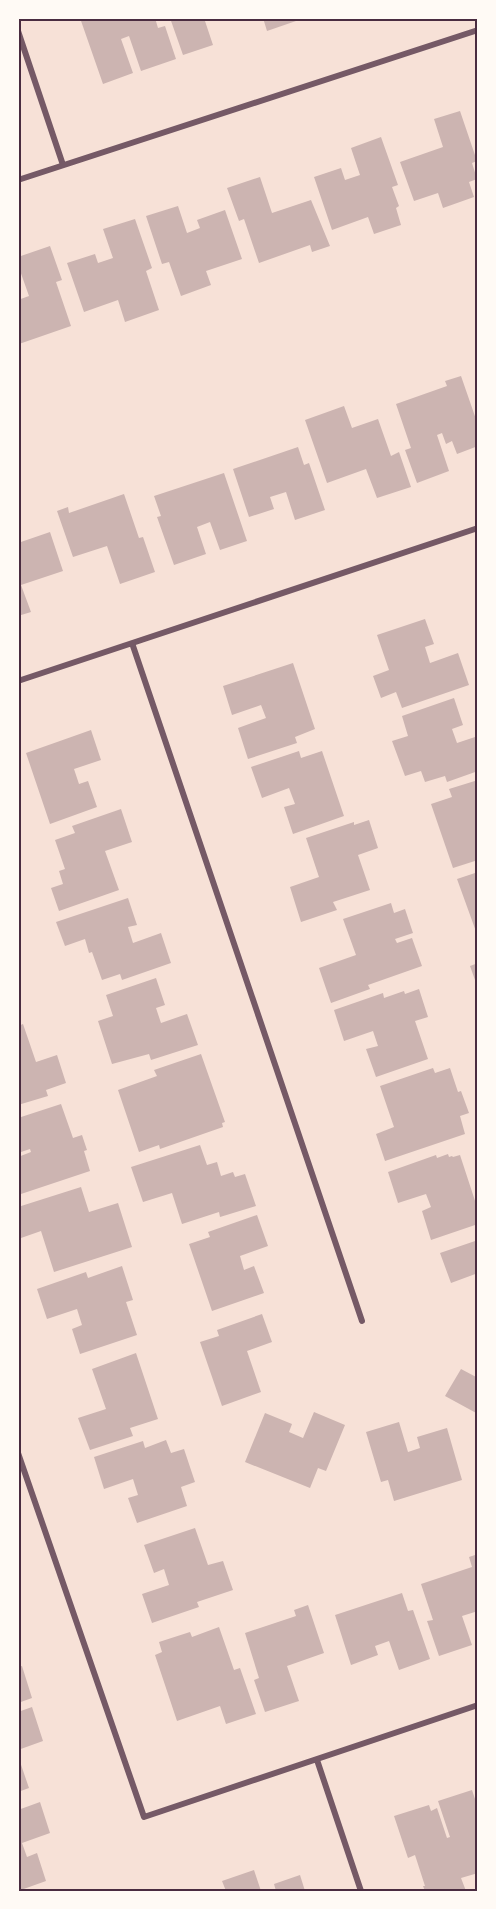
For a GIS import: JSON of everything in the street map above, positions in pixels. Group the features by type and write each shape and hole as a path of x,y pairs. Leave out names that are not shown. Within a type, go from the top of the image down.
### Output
{"street":[{"path":"18,180 478,30"},
{"path":"18,31 63,165"},
{"path":"18,681 478,528"},
{"path":"132,643 362,1321"},
{"path":"18,1453 144,1817 478,1706"},
{"path":"317,1760 361,1891"}],"building":[{"path":"80,18 155,18 158,28 165,26 176,59 141,71 129,36 121,39 133,73 103,84"},
{"path":"170,18 204,18 213,45 183,55"},
{"path":"263,18 295,18 296,21 267,31"},
{"path":"460,111 477,161 472,163 477,179 469,182 474,197 443,208 438,193 414,201 400,162 443,147 434,119"},
{"path":"381,137 398,185 392,187 399,206 396,208 401,225 374,234 368,217 332,230 314,177 341,168 345,180 360,175 351,148"},
{"path":"260,177 272,213 311,200 330,246 312,252 310,245 259,263 244,219 239,221 227,188"},
{"path":"178,206 187,233 200,228 197,220 225,210 242,259 206,271 211,285 181,296 169,262 162,264 146,216"},
{"path":"135,219 152,268 146,271 159,310 125,322 118,300 84,312 67,263 95,254 98,263 113,258 103,229"},
{"path":"50,246 62,280 56,282 71,326 19,344 21,350 18,351 18,300 29,296 18,265 18,257"},
{"path":"461,376 478,425 478,446 457,454 452,441 446,444 442,433 437,435 449,471 417,483 405,450 411,448 396,404 447,386 445,381"},
{"path":"344,406 352,428 378,419 391,456 399,452 411,487 377,498 366,469 327,483 305,420"},
{"path":"298,447 304,465 309,463 325,510 295,520 286,492 270,497 274,509 249,517 233,469"},
{"path":"224,473 247,541 220,550 210,522 197,527 206,554 174,565 157,517 161,516 154,496"},
{"path":"124,494 139,538 143,537 155,572 120,584 107,546 73,557 57,511 68,507 69,513"},
{"path":"50,532 63,571 21,585 31,612 18,616 18,543"},
{"path":"425,619 434,644 425,647 430,663 458,653 469,685 402,708 396,692 381,698 373,676 389,670 377,635"},
{"path":"293,663 315,729 295,737 297,743 248,759 238,728 266,718 261,705 232,715 223,686"},
{"path":"454,698 463,725 452,729 457,743 478,736 478,771 447,782 445,776 425,782 421,771 405,776 392,741 408,736 402,716"},
{"path":"91,730 101,760 74,769 79,784 88,781 97,807 50,824 26,753"},
{"path":"299,751 301,758 322,751 344,816 293,834 284,807 295,804 289,788 262,798 251,767"},
{"path":"478,780 478,860 453,868 431,804 452,797 449,789"},
{"path":"121,809 132,842 105,851 119,890 59,911 51,888 63,884 59,871 65,869 55,840 75,833 72,826"},
{"path":"369,820 378,848 358,855 370,890 333,902 337,910 301,922 290,887 319,877 306,838 354,822 354,825"},
{"path":"478,872 478,937 457,879"},
{"path":"128,898 137,925 128,927 133,943 161,933 171,963 122,980 120,974 102,980 85,939 65,946 56,922"},
{"path":"391,903 394,913 405,909 413,933 395,939 397,943 412,938 422,966 368,985 370,989 331,1003 319,968 356,955 343,919"},
{"path":"478,963 478,979 475,980 470,966"},
{"path":"156,978 165,1005 156,1008 161,1023 187,1014 198,1045 151,1060 149,1054 112,1064 98,1021 113,1016 106,995"},
{"path":"419,989 428,1017 415,1021 428,1059 376,1077 366,1049 378,1046 373,1031 344,1041 334,1010 383,993 384,998"},
{"path":"23,1024 36,1062 57,1055 66,1083 46,1090 48,1096 18,1105 18,1026"},
{"path":"201,1054 225,1122 222,1123 223,1127 160,1149 159,1145 139,1152 118,1090 157,1076 154,1070"},
{"path":"433,1068 435,1073 450,1068 458,1092 461,1091 469,1113 460,1116 465,1134 385,1161 376,1134 394,1127 380,1086"},
{"path":"61,1104 73,1138 82,1135 90,1171 18,1195 18,1157 31,1152 30,1149 18,1153 18,1118"},
{"path":"200,1145 207,1165 217,1162 221,1176 233,1172 235,1177 245,1174 256,1206 220,1217 219,1212 182,1224 172,1193 143,1202 131,1167"},
{"path":"448,1154 449,1157 460,1155 478,1210 478,1224 431,1240 422,1211 431,1207 426,1194 398,1203 388,1172 436,1155 437,1158"},
{"path":"81,1187 89,1212 118,1203 132,1247 54,1272 41,1231 21,1238 18,1227 18,1207"},
{"path":"257,1215 268,1246 240,1256 244,1270 254,1266 264,1293 212,1311 189,1244 210,1237 208,1232"},
{"path":"478,1240 478,1273 451,1283 440,1253"},
{"path":"122,1266 133,1300 126,1302 137,1335 80,1354 72,1329 82,1325 77,1309 47,1319 37,1289 86,1272 88,1278"},
{"path":"262,1314 272,1342 247,1351 261,1392 222,1406 200,1342 219,1336 217,1330"},
{"path":"136,1353 158,1419 130,1428 133,1436 90,1450 78,1418 106,1409 92,1369"},
{"path":"461,1369 478,1378 478,1414 445,1396"},
{"path":"314,1412 345,1425 326,1471 318,1468 310,1488 245,1462 265,1413 292,1424 289,1432 303,1438"},
{"path":"399,1422 408,1452 420,1448 417,1437 447,1428 462,1480 394,1501 388,1480 381,1482 366,1432"},
{"path":"166,1440 171,1453 184,1449 195,1482 181,1487 187,1506 137,1523 128,1498 138,1495 133,1479 104,1489 94,1457 143,1441 145,1448"},
{"path":"195,1528 208,1565 223,1561 233,1590 197,1602 199,1607 152,1623 142,1594 169,1585 164,1569 154,1573 144,1545"},
{"path":"478,1554 478,1611 462,1616 472,1645 439,1656 427,1621 433,1620 421,1584 472,1567 469,1557"},
{"path":"402,1593 408,1611 413,1610 430,1659 399,1670 389,1641 375,1646 378,1655 351,1665 335,1615"},
{"path":"308,1605 324,1653 287,1666 299,1701 265,1712 254,1680 259,1678 245,1633 296,1616 294,1610"},
{"path":"219,1627 234,1670 240,1668 256,1714 226,1724 220,1706 177,1721 155,1655 162,1652 159,1642 190,1632 192,1637"},
{"path":"22,1666 32,1698 18,1703 18,1667"},
{"path":"32,1707 43,1741 18,1750 18,1712"},
{"path":"18,1756 29,1788 18,1792"},
{"path":"472,1790 478,1808 478,1824 476,1825 478,1873 461,1878 466,1891 425,1891 415,1855 408,1858 394,1816 429,1805 431,1811 437,1808 447,1838 450,1837 438,1801"},
{"path":"40,1802 50,1833 22,1843 27,1857 37,1853 46,1881 18,1891 18,1810"},
{"path":"254,1870 261,1891 226,1891 222,1881"},
{"path":"300,1875 305,1891 276,1891 274,1884"}]}
